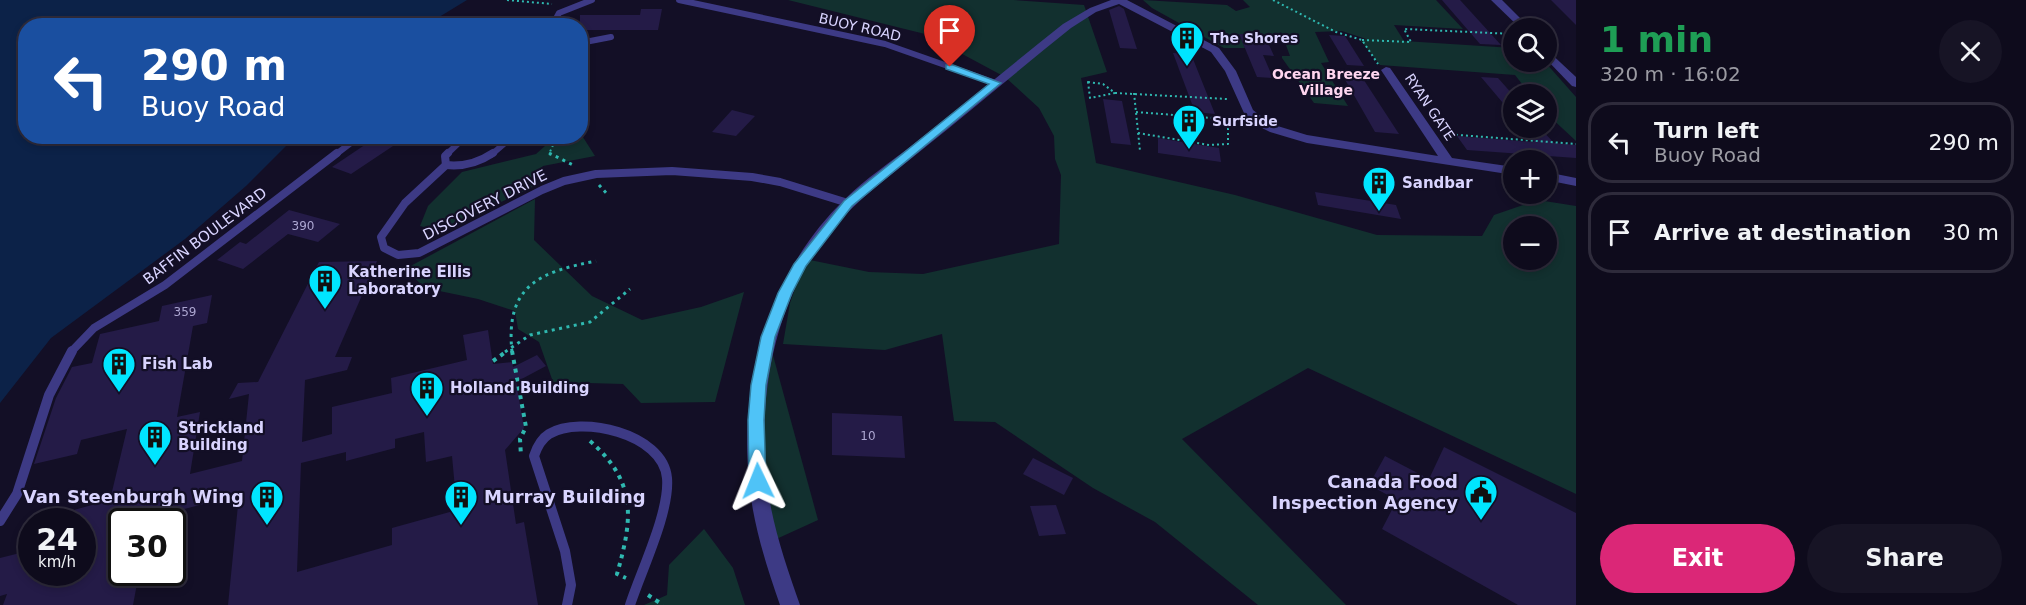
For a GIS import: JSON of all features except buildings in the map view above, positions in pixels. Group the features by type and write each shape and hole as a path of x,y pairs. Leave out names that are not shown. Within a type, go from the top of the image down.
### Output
{"street":[{"path":"790,605 764,519 758,481 756,420 758,385 768,337 785,293 800,264 848,203 1080,16 1120,0 1215,50 1230,66 1252,117 1273,130 1307,139 1503,169"},
{"path":"1496,0 1515,18"},
{"path":"1557,64 1576,84"},
{"name":"RYAN GATE","path":"1383,69 1448,161"},
{"path":"1557,177 1576,180"}],"lane":[{"path":"556,18 559,13 592,0"},
{"name":"BUOY ROAD","path":"679,0 885,44 996,83"},
{"path":"588,41 611,37"},
{"name":"BAFFIN BOULEVARD","path":"0,521 16,496 60,369 79,342 93,328 175,277 349,144"},
{"name":"DISCOVERY DRIVE","path":"458,144 445,156 446,165 405,203 381,237 384,248 398,255 419,253 542,190 564,181 589,176 672,171 714,173 780,182 848,203"},
{"path":"446,165 457,166 490,156 505,144"},
{"path":"567,605 571,585 565,551 535,462 535,452 540,442 552,431 575,426 627,432 643,440 657,452 665,469 667,488 630,605"}],"path":[{"path":"507,0 571,7"},
{"path":"1273,0 1336,32 1362,40 1411,42 1404,29 1503,34"},
{"path":"1362,40 1383,69"},
{"path":"1115,93 1103,84 1088,82 1090,99 1115,93 1227,99"},
{"path":"1134,93 1140,151"},
{"path":"1136,112 1238,120"},
{"path":"1138,133 1209,145 1228,144 1228,121"},
{"path":"1442,134 1576,143"},
{"path":"552,144 549,154 573,164 607,194"},
{"path":"535,452 522,458 519,452 520,439 526,427 511,348 511,324 522,293 538,278 552,271 596,261"},
{"path":"493,362 530,335 590,322 630,289"},
{"path":"585,437 607,453 616,467 625,490 629,528 617,574 663,605"}],"green space":[{"path":"788,0 1013,0 1084,5 1107,72 1081,78 1096,163 1235,195 1377,235 1482,236 1494,215 1526,204 1557,203 1576,206 1576,494 1308,368 1182,439 1346,605 1258,605 1155,522 1093,488 995,422 954,421 942,334 885,350 783,344 790,303 805,259 869,272 923,274 1059,244 1061,175 1055,159 1054,136 1039,108 1005,77 925,34"},
{"path":"1143,0 1227,5 1236,11 1250,7 1243,0 1436,0 1463,29 1394,25 1404,41 1503,47 1503,72 1554,72 1576,97 1576,141 1557,123 1557,84 1522,84 1515,75 1380,65 1361,41 1366,39 1342,31 1315,32 1329,62 1321,63 1348,106 1314,103 1282,58 1282,56 1290,56 1283,37 1239,34 1245,48 1224,48 1152,8"},
{"path":"547,144 587,144 595,156 543,166 535,176 537,185 440,231 420,226 428,206 462,172 536,154"},
{"path":"535,199 534,240 592,296 642,320 701,307 744,292 715,402 641,403 623,384 553,382 539,342 518,329 515,311 478,299 425,288 405,269"},
{"path":"768,337 818,520 772,541 759,483"},
{"path":"704,529 733,568 745,605 644,605 667,595 669,565"}],"water":[{"path":"0,0 467,0 437,18 18,18 18,144 288,144 246,186 185,239 51,338 0,403"}],"place":[{"name":"The Shores","path":"1187,67"},
{"name":"Surfside","path":"1189,150"},
{"name":"Sandbar","path":"1379,212"},
{"name":"Katherine Ellis Laboratory","path":"325,310"},
{"name":"Fish Lab","path":"119,393"},
{"name":"Holland Building","path":"427,417"},
{"name":"Strickland Building","path":"155,466"},
{"name":"Canada Food Inspection Agency","path":"1481,521"},
{"name":"Van Steenburgh Wing","path":"267,526"},
{"name":"Murray Building","path":"461,526"}],"district":[{"name":"Ocean Breeze Village","path":"1326,82"}],"route":[{"path":"758,481 756,420 758,385 768,337 785,293 800,264 848,203 996,83 950,67"}]}
